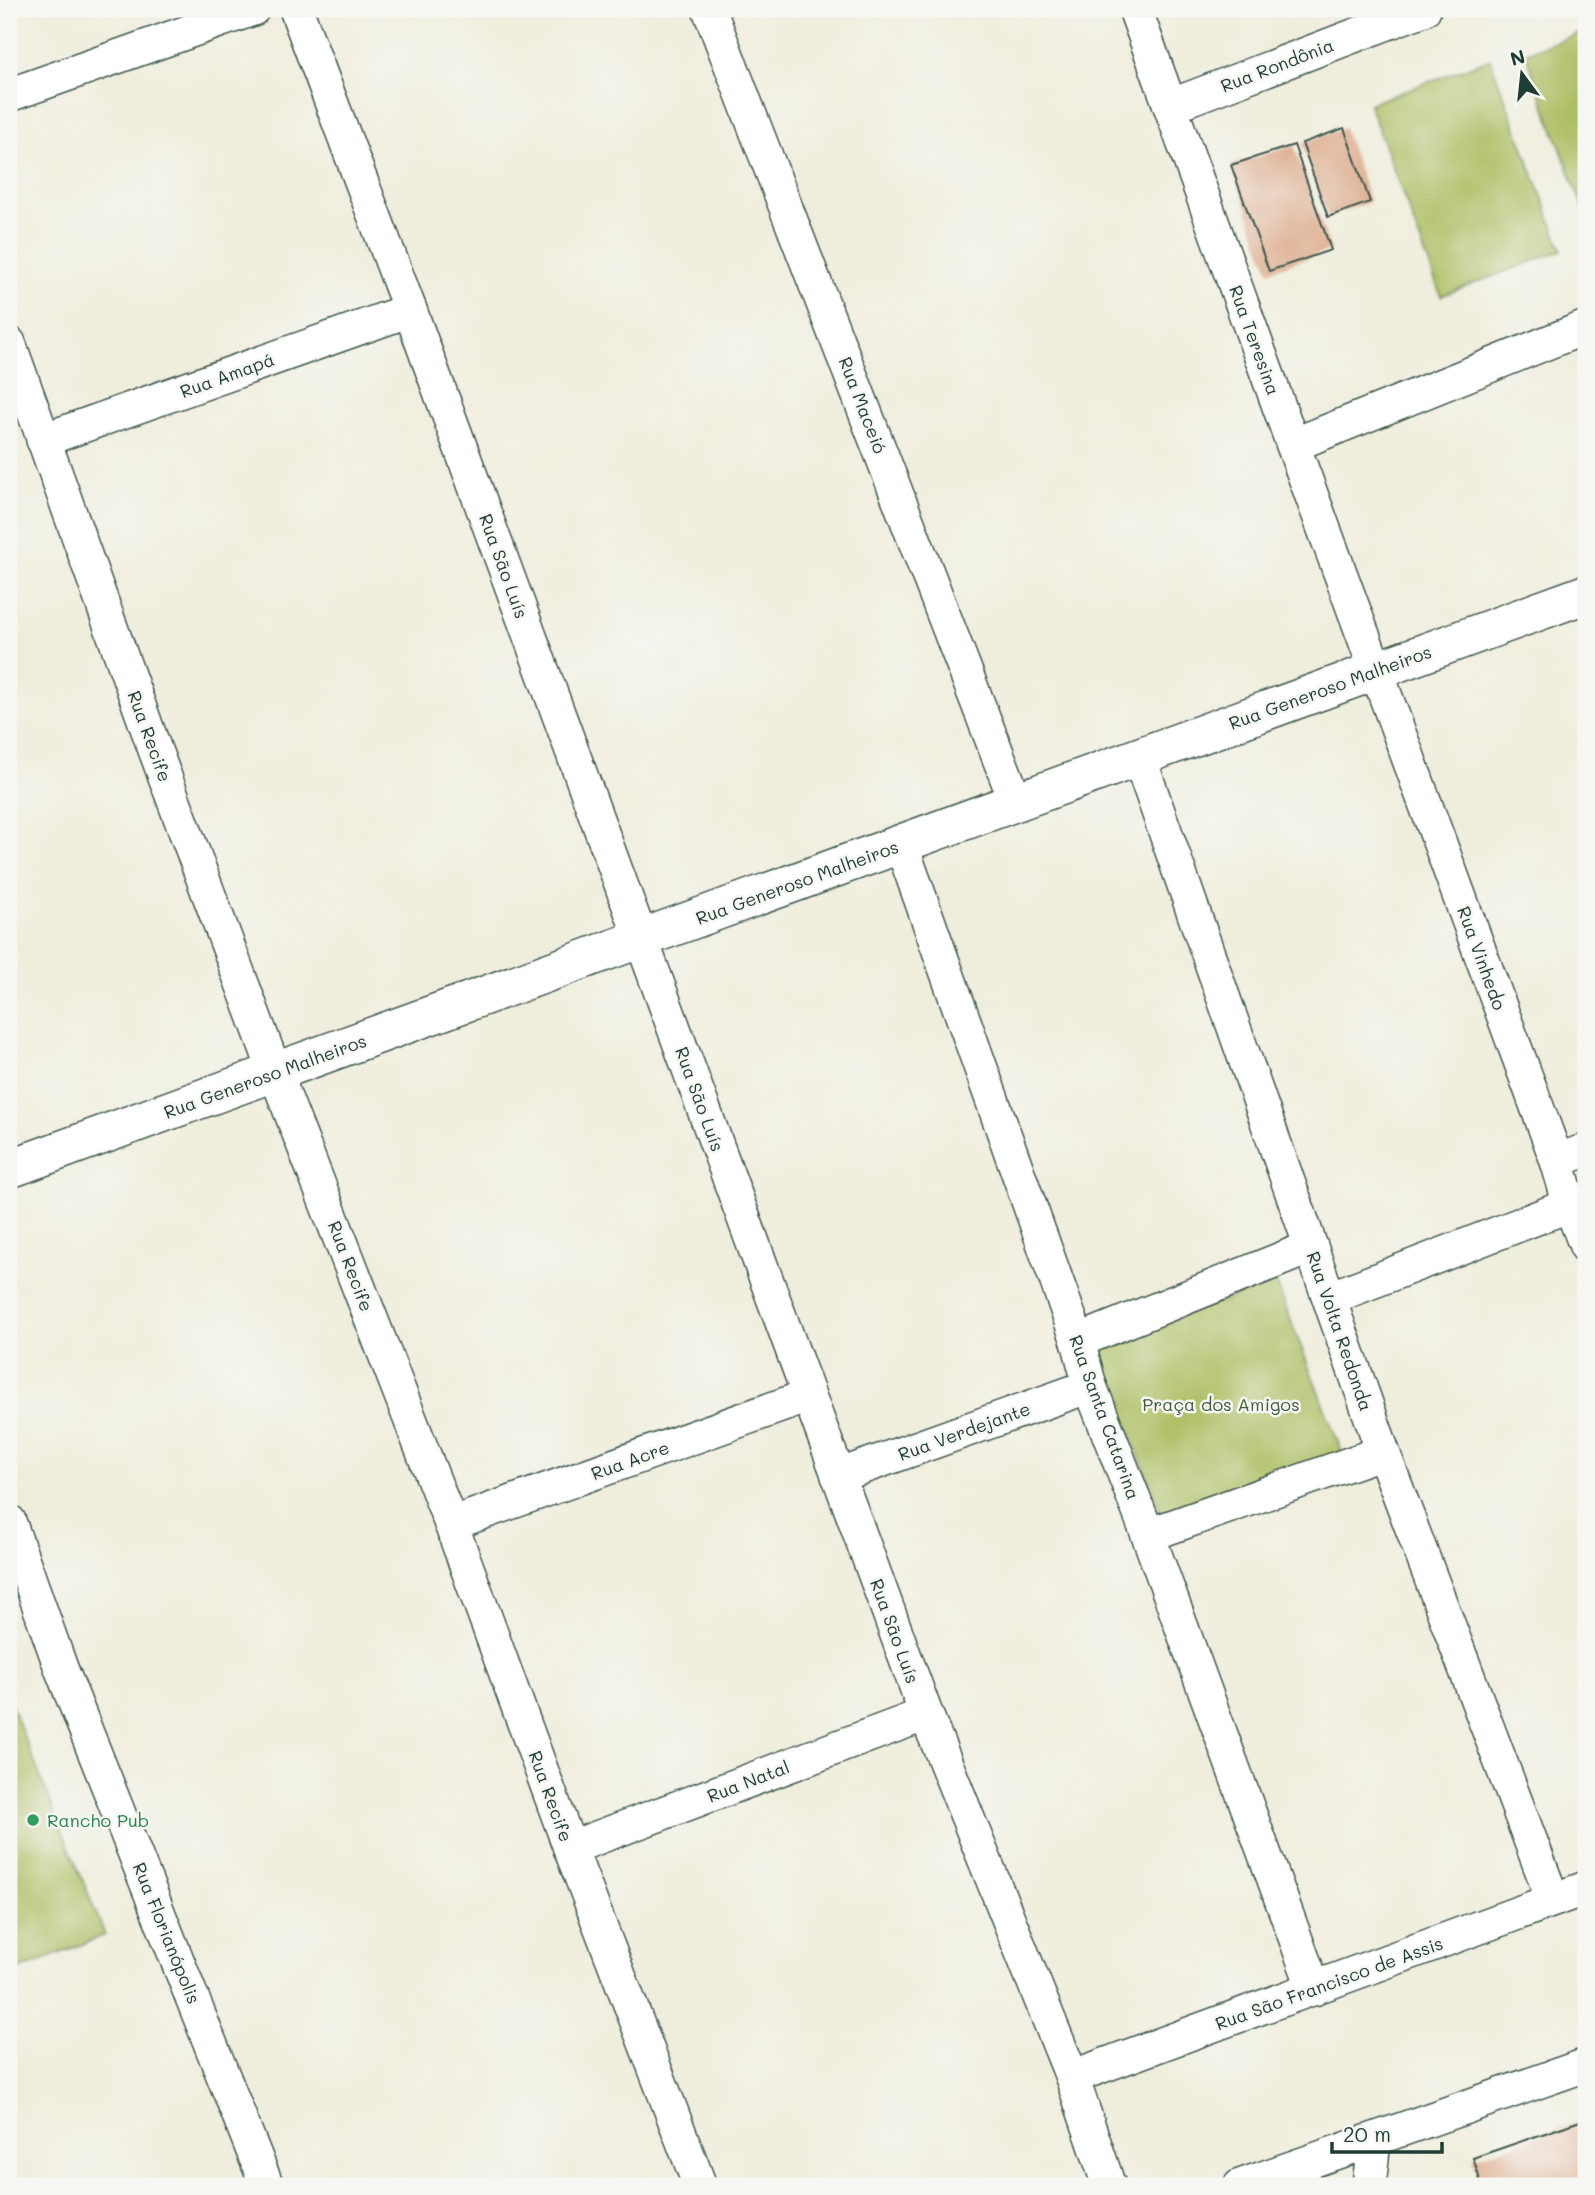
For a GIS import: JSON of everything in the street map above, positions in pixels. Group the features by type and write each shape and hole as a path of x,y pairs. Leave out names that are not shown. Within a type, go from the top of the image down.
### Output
{"street":[{"path":"9,95 253,9"},
{"name":"Rua São Luís","path":"296,9 410,310 926,1714 1072,2077 1109,2186"},
{"name":"Rua Maceió","path":"709,9 1016,802"},
{"name":"Rua Teresina","path":"1135,9 1377,671"},
{"name":"Rua Rondônia","path":"1170,106 1424,9"},
{"name":"Rua Amapá","path":"43,440 410,310"},
{"path":"1293,445 1586,327"},
{"name":"Rua Recife","path":"9,343 155,750 275,1072 451,1524 570,1848 700,2186"},
{"name":"Rua Generoso Malheiros","path":"9,1169 1586,594"},
{"name":"Rua Vinhedo","path":"1377,671 1572,1155 1570,1205 1586,1246"},
{"name":"Rua Volta Redonda","path":"1139,757 1383,1452 1553,1900"},
{"name":"Rua Santa Catarina","path":"901,844 1078,1341 1090,1386 1148,1535 1314,1989"},
{"path":"1329,1298 1570,1205"},
{"path":"1078,1341 1311,1247"},
{"name":"Rua Verdejante","path":"838,1476 1090,1386"},
{"name":"Rua Acre","path":"451,1524 808,1396"},
{"path":"1148,1535 1383,1452"},
{"name":"Rua Florianópolis","path":"9,1521 61,1668 267,2186"},
{"name":"Rua Natal","path":"570,1848 926,1714"},
{"name":"Rua São Francisco de Assis","path":"1072,2077 1586,1888"},
{"path":"1240,2186 1586,2065"},
{"path":"1369,2186 1374,2140"}],"green space":[{"path":"1586,31 1586,216 1525,53"},
{"path":"1490,59 1562,250 1441,296 1369,104"},
{"name":"Praça dos Amigos","path":"1276,1282 1346,1463 1166,1526 1096,1346"},
{"name":"Rancho Pub","path":"11,1705 105,1935 9,1974 9,1706"}],"building":[{"path":"1344,128 1370,202 1328,217 1302,143"},
{"path":"1294,145 1331,250 1269,271 1231,165"},
{"path":"1586,2119 1586,2186 1482,2186 1473,2158"}],"place":[{"name":"Rancho Pub","path":"33,1820"}]}
